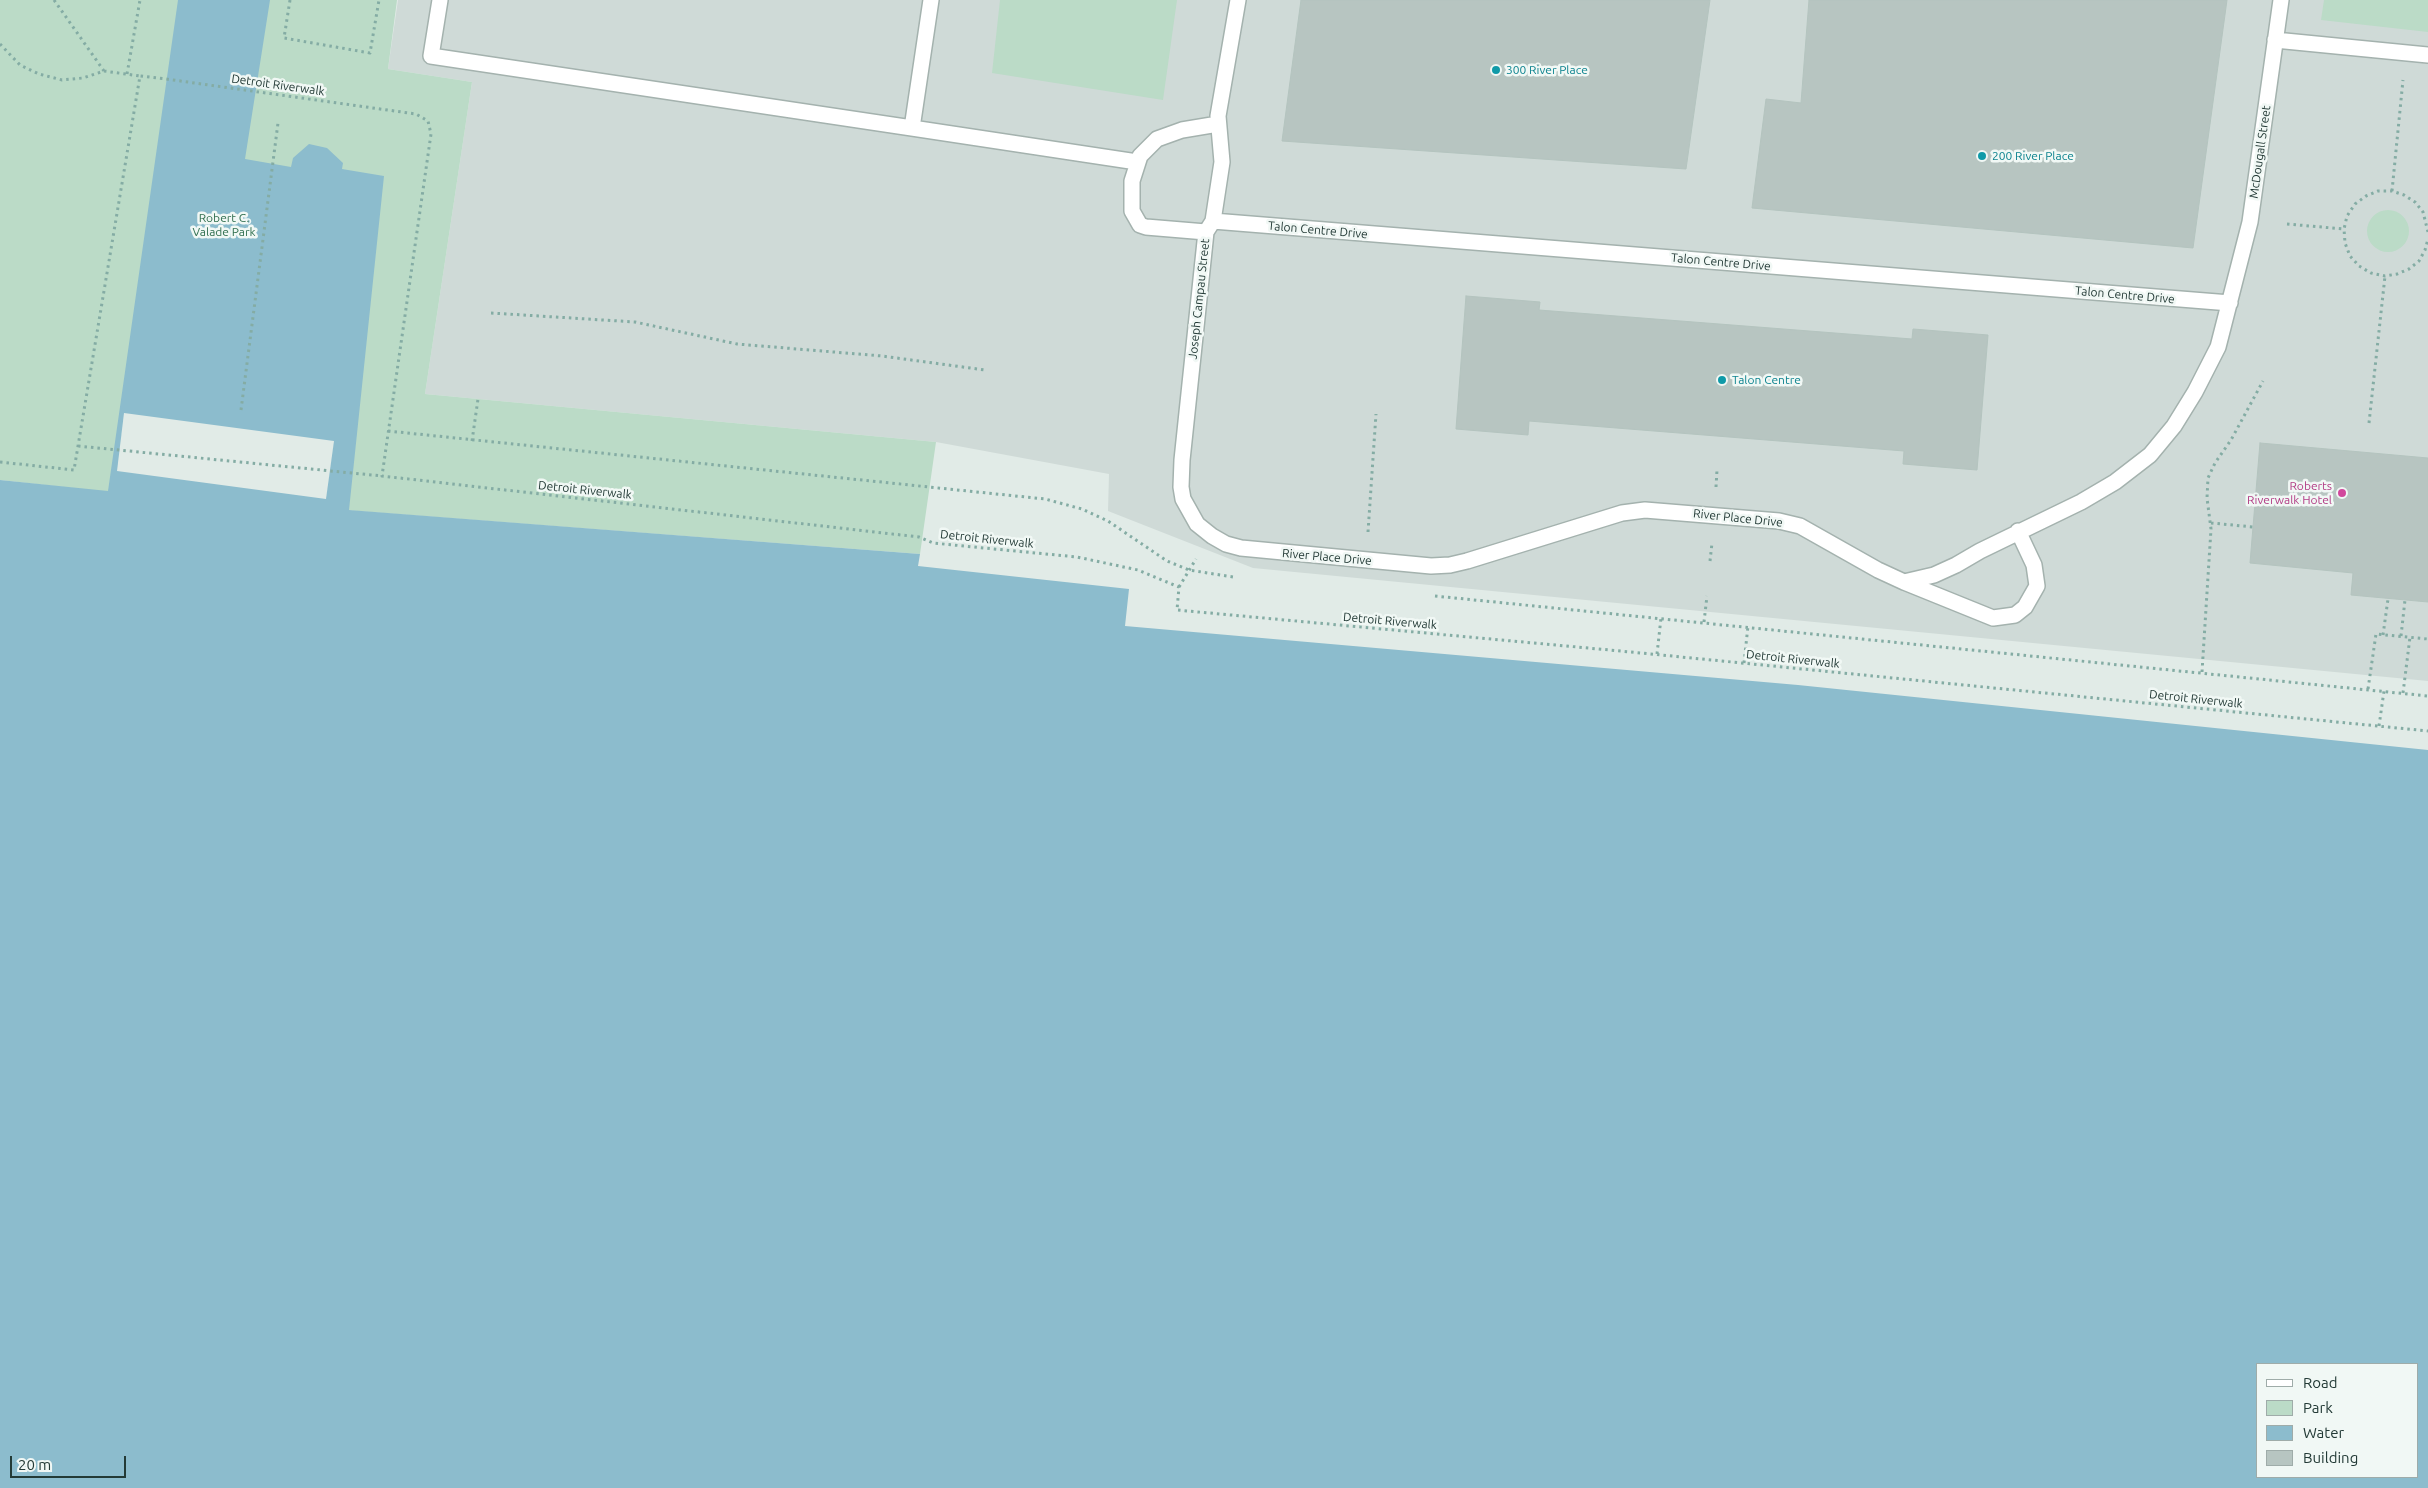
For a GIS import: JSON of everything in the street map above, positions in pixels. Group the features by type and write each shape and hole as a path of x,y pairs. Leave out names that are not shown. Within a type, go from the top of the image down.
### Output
{"street":[{"path":"440,0 431,56 1137,162"},
{"path":"912,128 931,0"},
{"name":"Joseph Campau Street","path":"1188,511 1181,487 1182,460 1210,227 1222,162 1218,124 1238,0"},
{"name":"McDougall Street","path":"2230,303 2250,222 2280,0"},
{"path":"2275,40 2428,55"},
{"path":"1210,227 1146,228 1140,224 1132,211 1132,181 1137,162 1144,150 1157,139 1182,130 1218,124"},
{"name":"Talon Centre Drive","path":"1210,227 2230,303"},
{"path":"1904,582 1934,575 2018,531 2081,502 2116,482 2150,455 2174,426 2195,392 2218,347 2230,303"},
{"name":"River Place Drive","path":"1188,511 1197,524 1212,536 1240,548 1431,566 1450,565 1622,513 1645,510 1779,521 1800,526 1878,570 1992,618 2015,615 2025,607 2037,586 2034,565 2018,531"}],"path":[{"path":"0,44 20,64 39,74 62,80 83,78 104,71 54,0"},
{"path":"127,74 140,0"},
{"path":"290,0 284,38 370,54 379,0"},
{"path":"2392,191 2405,52"},
{"name":"Detroit Riverwalk","path":"104,71 416,114 428,121 431,134 382,476"},
{"path":"0,462 74,470 140,76"},
{"path":"240,410 278,123"},
{"path":"2428,232 2423,212 2415,202 2404,195 2392,191 2378,191 2366,196 2355,204 2347,216 2344,229 2344,243 2350,256 2359,266 2371,273 2384,276 2397,274 2409,269 2422,256 2428,239"},
{"path":"2287,224 2344,229"},
{"path":"2369,423 2384,276"},
{"path":"491,313 635,322 736,344 882,356 984,370"},
{"path":"2202,672 2211,523 2207,498 2211,470 2231,440 2263,381"},
{"path":"472,441 478,399"},
{"path":"1365,560 1376,414"},
{"name":"Detroit Riverwalk","path":"78,446 382,476 919,536 933,543 1077,558 1138,570 1180,587 1178,610 1744,663 2428,731"},
{"path":"2211,523 2253,527"},
{"path":"1180,587 1201,552"},
{"path":"1704,622 1707,596"},
{"path":"2383,635 2388,599"},
{"path":"2401,636 2404,600"},
{"path":"1656,655 1661,618"},
{"path":"1744,663 1748,626"},
{"path":"2368,689 2376,634 2428,639"},
{"path":"2402,693 2410,637"},
{"path":"2379,726 2384,691"}],"shaded area":[{"path":"398,0 2428,0 2428,681 1253,568 1108,511 1109,474 936,442 425,394 472,82 388,69"}],"green space":[{"name":"Robert C. Valade Park","path":"0,0 397,0 388,69 472,82 425,394 936,442 920,554 108,492 0,480"},
{"path":"1000,0 1177,0 1163,100 992,73"},
{"path":"2324,0 2428,0 2428,32 2321,20"},
{"path":"2388,210 2403,216 2409,231 2403,246 2388,252 2373,246 2367,231 2373,216"}],"water":[{"path":"178,0 270,0 245,159 291,167 293,158 309,144 327,148 343,163 342,169 384,176 349,510 920,554 918,566 1129,589 1125,626 1798,685 2428,750 2428,1488 0,1488 0,480 108,491"}],"pier":[{"path":"124,413 334,441 326,499 117,471"}],"building":[{"name":"300 River Place","path":"1301,0 1710,0 1686,169 1282,141"},
{"name":"200 River Place","path":"1809,0 2227,0 2193,248 1752,208 1766,99 1801,103"},
{"name":"Talon Centre","path":"1466,296 1540,302 1539,310 1912,339 1913,329 1988,335 1977,470 1903,464 1904,451 1529,421 1528,435 1456,429"},
{"name":"Roberts Riverwalk Hotel","path":"2260,443 2428,458 2428,602 2351,595 2353,573 2250,563"}],"place":[{"name":"300 River Place","path":"1496,70"},
{"name":"200 River Place","path":"1982,156"},
{"name":"Talon Centre","path":"1722,380"},
{"name":"Roberts Riverwalk Hotel","path":"2342,493"}]}
